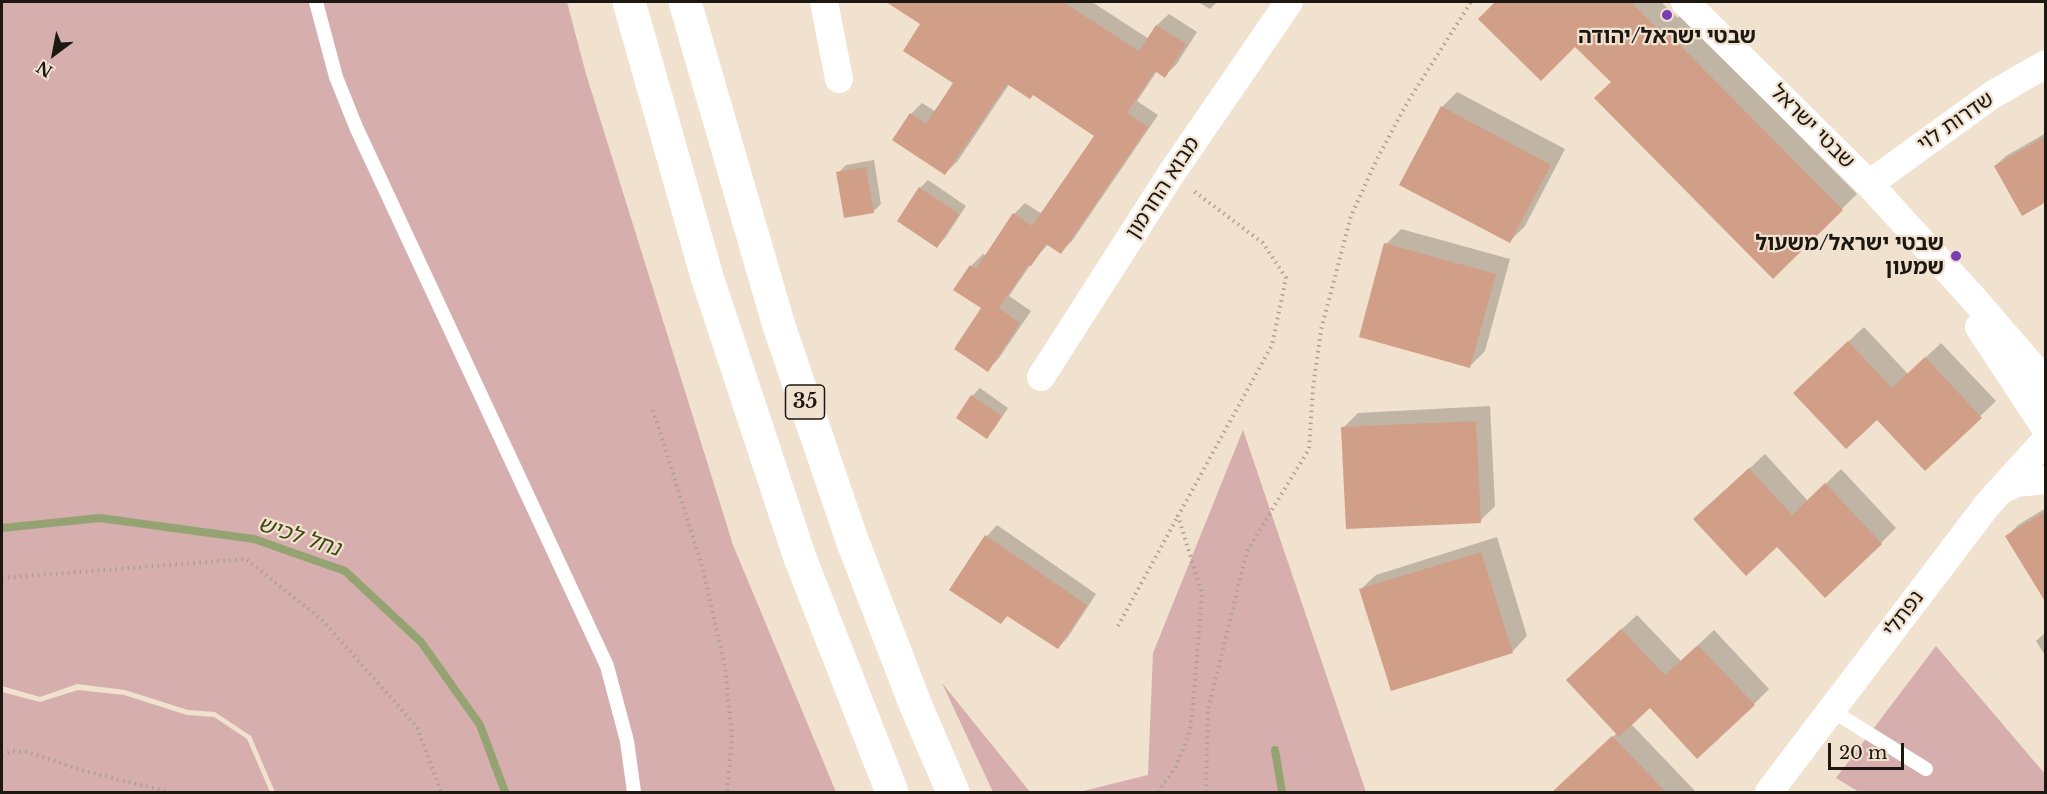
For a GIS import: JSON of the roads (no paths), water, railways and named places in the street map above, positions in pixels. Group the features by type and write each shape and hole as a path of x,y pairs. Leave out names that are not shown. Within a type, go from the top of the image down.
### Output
{"highway":[{"name":"35","path":"629,2 707,277 796,546 892,792"},
{"name":"35","path":"685,2 779,326 852,540 916,706 953,792"}],"street":[{"path":"824,2 839,80"},
{"name":"מבוא החרמון","path":"1041,377 1171,174 1289,2"},
{"name":"שבטי ישראל","path":"1685,2 1869,184 2016,347 2046,385"},
{"name":"שדרות לוי","path":"1869,184 1992,95 2046,64"},
{"name":"שבטי ישראל","path":"1934,257 2046,429"},
{"path":"2016,347 2046,361"},
{"name":"נפתלי","path":"1769,792 1997,493 2046,440"},
{"path":"1997,493 2017,483 2046,480"}],"lane":[{"path":"316,2 336,77 356,127 607,666 627,741 634,792"},
{"path":"1831,710 1926,769"}],"waterway":[{"name":"נחל לכיש","path":"2,528 100,518 254,539 345,571 421,642 480,725 505,792"},
{"path":"1275,750 1282,792"}],"place":[{"name":"שבטי ישראל/יהודה","path":"1667,15"},
{"name":"שבטי ישראל/משעול שמעון","path":"1956,256"}]}
